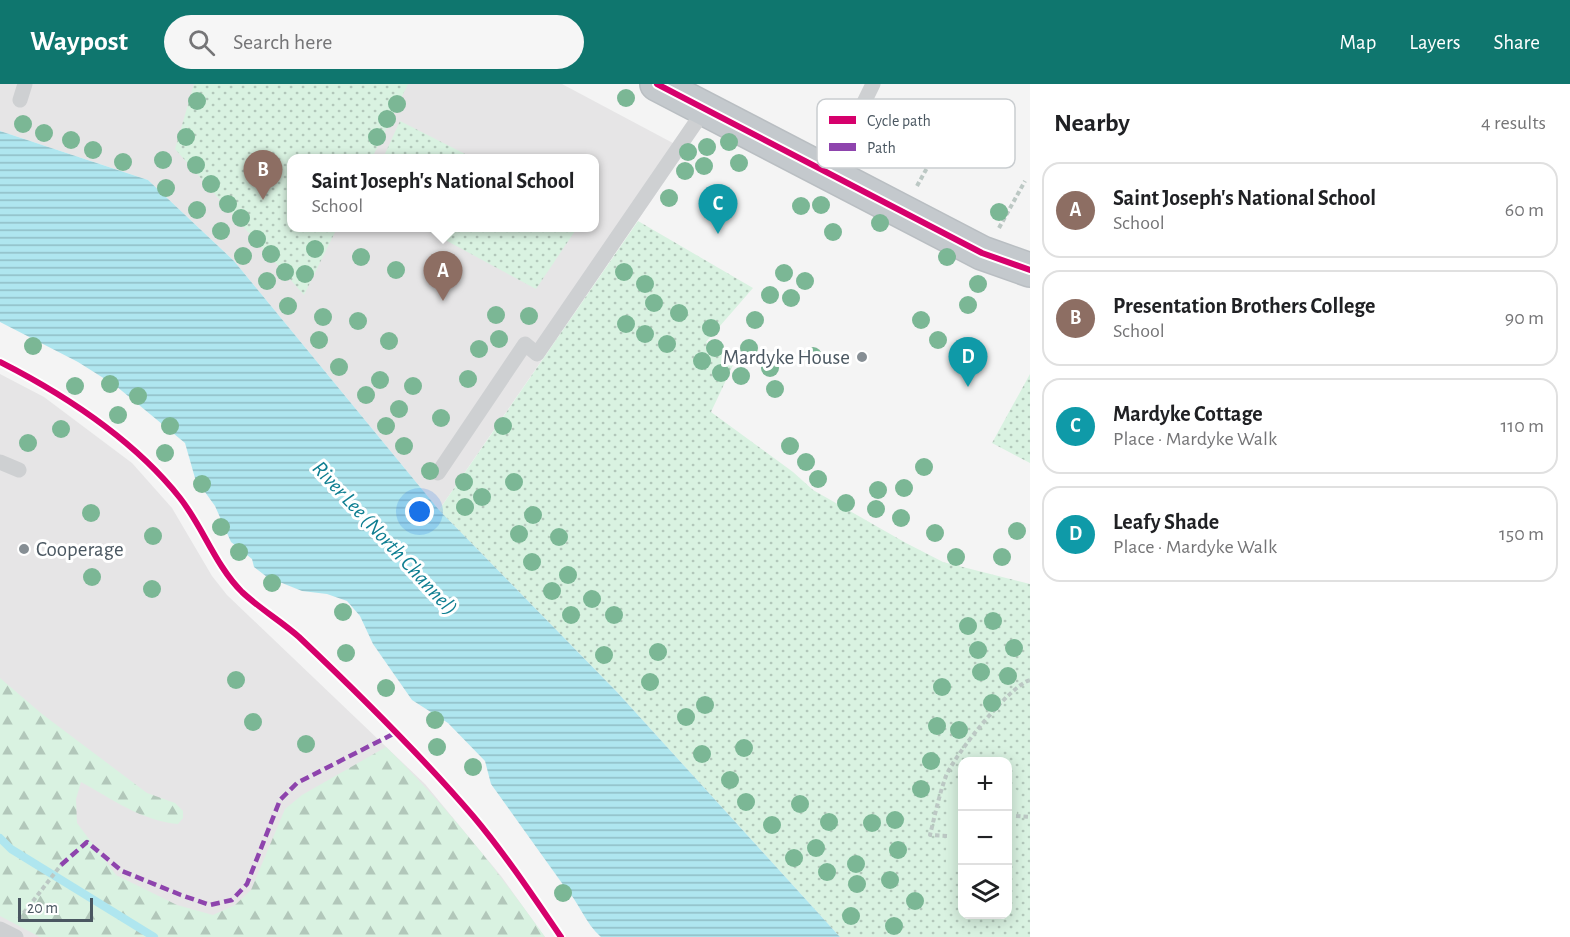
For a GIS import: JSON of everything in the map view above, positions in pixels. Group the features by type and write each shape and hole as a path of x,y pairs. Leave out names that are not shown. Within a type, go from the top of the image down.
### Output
{"highway":[{"path":"657,84 817,165"},
{"path":"822,168 982,253 1030,270"}],"lane":[{"path":"20,100 25,84"},
{"path":"866,99 873,84"},
{"path":"438,473 525,344 537,354 705,109"},
{"path":"830,172 832,168"},
{"path":"0,462 19,470"}],"path":[{"path":"917,186 927,168"},
{"path":"999,228 1025,181"},
{"path":"0,362 51,388 139,455 161,476 181,499 223,569 240,590 297,636 435,774 512,867 561,937"},
{"path":"946,836 930,835 946,774 982,724 1013,690 1030,680"},
{"path":"1016,816 1030,817"},
{"path":"8,933 36,893 61,865"}],"shaded area":[{"path":"0,84 562,84 686,150 439,510 234,261 148,180 0,131"},
{"path":"0,374 44,397 132,463 172,508 212,576 227,595 425,784 501,876 545,937 0,937"}],"green space":[{"path":"194,84 408,84 374,154 287,154 287,232 335,232 304,295 175,149"},
{"path":"400,121 465,154 385,154"},
{"path":"638,221 753,288 706,342 735,361 711,412 793,472 813,490 906,543 943,562 1030,584 1030,937 840,937 617,692 439,510"},
{"path":"430,232 574,232 536,289"},
{"path":"1030,374 1030,463 992,443"},
{"path":"0,678 42,714 147,793 175,803 183,811 183,818 178,824 152,819 81,782 76,799 77,823 116,875 177,905 213,915 235,905 251,890 285,809 302,795 386,747 470,839 545,937 40,937 0,916"},
{"path":"954,786 958,786 958,872 946,870 947,792"},
{"path":"1012,788 1017,790 1022,802 1017,811 1014,851 1019,856 1012,861"}],"water":[{"name":"River Lee (North Channel)","path":"0,131 148,180 234,261 439,510 617,692 840,937 601,937 491,784 485,761 448,723 412,700 373,644 360,616 347,601 327,594 302,591 267,577 254,567 252,559 231,542 215,506 195,478 185,443 116,386 78,362 0,322"}],"waterway":[{"path":"0,838 11,849 154,937"}],"marked path":[{"path":"61,865 87,842 122,871 181,895 210,905 232,900 247,884 280,800 297,783 395,733"}],"cycle path":[{"path":"657,84 817,167"},
{"path":"819,168 982,253 1030,270"},
{"path":"0,362 73,404 97,420 141,456 180,498 224,570 242,592 299,637 431,769 496,845 561,937"}],"place":[{"name":"Presentation Brothers College","path":"263,200"},
{"name":"Mardyke Cottage","path":"718,234"},
{"name":"Saint Joseph's National School","path":"443,301"},
{"name":"Mardyke House","path":"862,357"},
{"name":"Leafy Shade","path":"968,387"},
{"name":"Cooperage","path":"24,549"}]}
